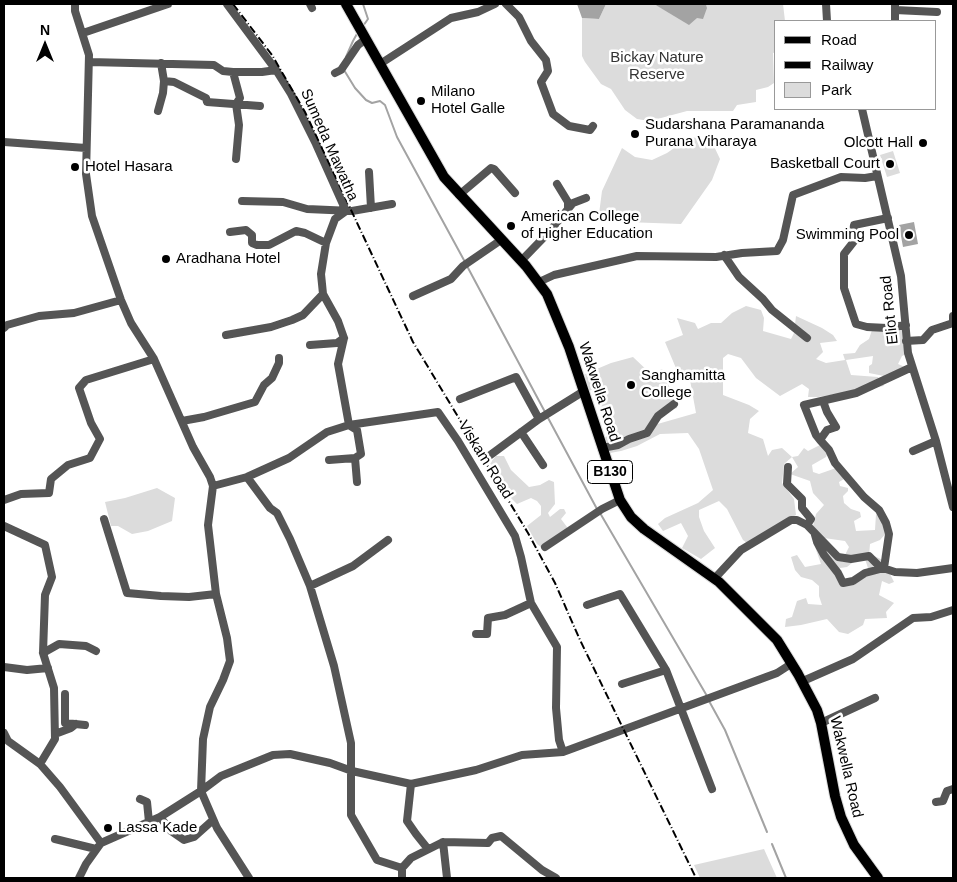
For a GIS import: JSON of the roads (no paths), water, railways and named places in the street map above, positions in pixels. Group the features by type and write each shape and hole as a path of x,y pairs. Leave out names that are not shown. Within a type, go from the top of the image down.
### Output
{"main road":[{"name":"Wakwella Road","path":"346,4 444,177 539,282 556,311 620,500 631,517 644,529 715,578 777,640 803,681 822,723 835,796 841,817 854,845 877,878"}],"street":[{"path":"75,4 75,11 89,56 86,181 92,216 121,300 131,323 154,359 213,486 208,525 216,594 225,628 230,661 208,716 203,739 200,791 213,820 249,878"},
{"path":"83,33 168,4"},
{"name":"Sumeda Mawatha","path":"228,4 291,94 346,211 335,218 326,243 321,274 323,294 338,321 344,338"},
{"path":"380,64 451,18 478,12 496,4"},
{"path":"506,4 518,17 531,41 546,60 548,71 541,82 554,114 569,126 590,130 593,126"},
{"path":"826,4 827,20"},
{"path":"895,20 895,7 937,12"},
{"path":"340,70 358,45 366,39"},
{"path":"89,62 214,65 223,71 233,72 276,70"},
{"path":"158,111 164,81 162,63"},
{"path":"233,72 240,98 236,104 239,125 236,159"},
{"path":"164,81 174,82 206,98 207,102 260,106"},
{"name":"Eliot Road","path":"862,110 901,276 906,341 912,367 936,441 953,507"},
{"path":"4,142 86,148"},
{"path":"459,195 491,168 515,193"},
{"path":"369,172 371,208"},
{"path":"539,282 554,275 638,256 696,257 777,251 783,240 793,195 841,177 864,178 877,176"},
{"path":"557,184 568,202 568,209"},
{"path":"521,261 573,203 586,198"},
{"path":"242,201 283,202 308,209 346,211 392,204"},
{"path":"888,218 854,225 855,240 844,254 844,288 856,324 867,327 887,328 906,325"},
{"path":"230,232 246,230 252,236 252,243 257,245 269,245 296,231 326,243"},
{"path":"413,296 450,279 501,240"},
{"path":"724,255 739,277 772,310 807,338"},
{"path":"226,335 271,327 292,320 303,315 323,294"},
{"path":"4,328 7,325 39,316 74,313 121,300"},
{"path":"906,341 923,340 932,330 953,323 953,316"},
{"path":"310,345 337,343 344,338"},
{"path":"329,460 355,458 361,454 357,430 349,425 338,364 344,338"},
{"path":"182,421 204,417 255,402 264,385 272,378 279,363 279,358"},
{"path":"4,500 21,494 49,494 51,479 68,465 90,458 100,439 91,423 79,388 86,380 154,359"},
{"path":"884,568 889,534 886,523 878,510 864,497 816,435 804,405 856,393 912,367"},
{"path":"460,399 516,377 539,419"},
{"path":"489,456 539,419 584,391"},
{"path":"820,440 827,430 836,427 823,401"},
{"path":"602,448 618,445 647,433 658,416 674,404"},
{"name":"Viskam Road","path":"213,486 247,477 289,458 327,432 349,425 438,412 458,441 515,536 531,603 557,647 556,708 559,740 563,752"},
{"path":"521,432 543,465"},
{"path":"913,451 936,441"},
{"path":"355,458 357,482"},
{"path":"788,467 787,484 802,499 802,508 811,519 807,525"},
{"path":"247,477 270,508 277,513 310,586 334,666 351,743 350,816 377,860 402,868"},
{"path":"545,547 599,511 620,500"},
{"path":"104,519 127,593 170,596 216,594"},
{"path":"715,578 741,550 791,520 797,520 807,525 838,557 850,560 869,556 884,568 895,572 917,573 953,568"},
{"path":"4,526 45,545 52,577 45,595 43,653 54,688 56,739 40,764"},
{"path":"815,534 824,556 838,573 843,583 853,581 865,573 884,568"},
{"path":"310,586 353,566 388,540"},
{"path":"588,605 620,594 666,670 712,789"},
{"path":"476,634 487,634 488,618 504,615 531,603"},
{"path":"803,681 853,659 914,618 931,617 953,610"},
{"path":"43,653 59,644 86,646 96,651"},
{"path":"79,878 99,846 160,817 221,776 273,755 290,754 330,763 352,771 411,784 476,770 522,756 563,752 777,673 791,664"},
{"path":"4,668 27,670 48,668"},
{"path":"622,684 666,670"},
{"path":"65,694 65,723 85,725"},
{"path":"822,723 875,698"},
{"path":"55,734 76,724"},
{"path":"4,733 6,741 40,764 60,787 99,846"},
{"path":"411,784 407,820 428,849"},
{"path":"936,802 943,801 947,791 953,789"},
{"path":"140,798 147,802 150,822"},
{"path":"160,817 171,831 184,840 194,837 213,820"},
{"path":"402,878 402,868 411,858 443,842 488,843 496,836 501,836 542,870 556,878"},
{"path":"55,839 99,846"},
{"path":"443,842 447,878"}],"waterway":[{"path":"363,4 368,19 363,26"},
{"path":"346,57 358,32"},
{"path":"344,70 355,88 366,100 372,103 380,101 385,105 397,137 465,262"},
{"path":"467,266 545,412"},
{"path":"547,416 597,509"},
{"path":"600,513 707,696"},
{"path":"709,701 725,730 767,832"},
{"path":"772,844 786,878"}],"railway":[{"path":"233,4 272,55 305,112 413,342 528,533 555,583 580,640 696,878"}],"place":[{"name":"Milano Hotel Galle","path":"421,101"},
{"name":"Sudarshana Paramananda Purana Viharaya","path":"635,134"},
{"name":"Olcott Hall","path":"923,143"},
{"name":"Basketball Court","path":"890,164"},
{"name":"Hotel Hasara","path":"75,167"},
{"name":"American College of Higher Education","path":"511,226"},
{"name":"Swimming Pool","path":"909,235"},
{"name":"Aradhana Hotel","path":"166,259"},
{"name":"Sanghamitta College","path":"631,385"},
{"name":"Lassa Kade","path":"108,828"}],"park label":[{"name":"Bickay Nature Reserve","path":"657,66"}]}
